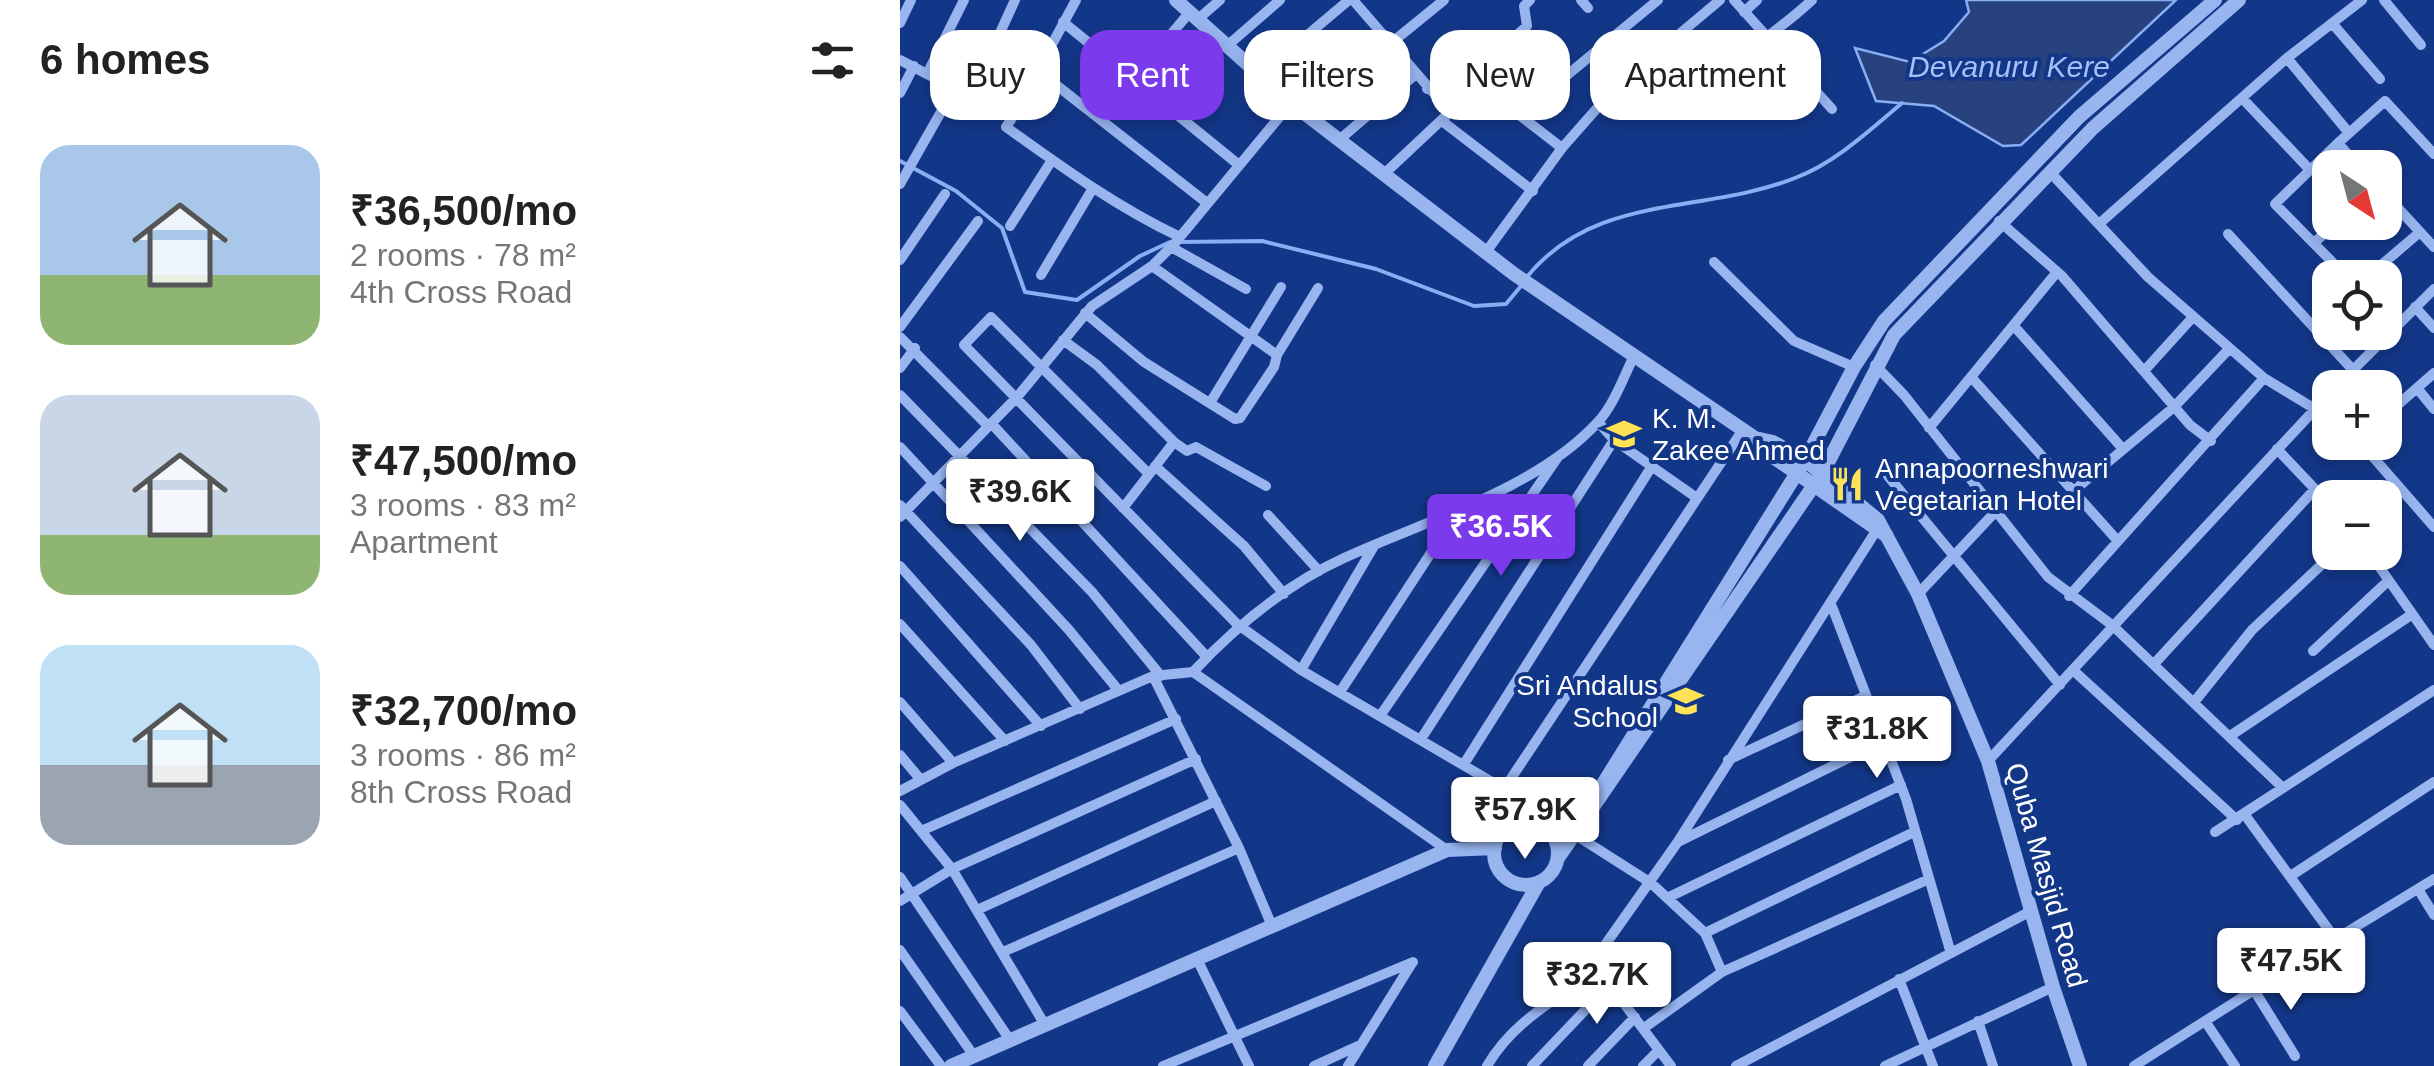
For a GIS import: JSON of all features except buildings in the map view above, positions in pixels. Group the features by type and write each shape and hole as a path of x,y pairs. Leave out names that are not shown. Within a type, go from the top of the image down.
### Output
{"street":[{"path":"900,24 911,0"},
{"path":"900,60 928,72 964,0"},
{"path":"1001,30 1015,0"},
{"path":"1060,30 1076,0"},
{"path":"1176,0 1244,61"},
{"path":"1180,30 1220,0"},
{"path":"1227,46 1280,0"},
{"path":"1315,30 1351,0 1377,30"},
{"path":"1400,30 1444,0"},
{"path":"1523,30 1527,26 1524,6 1530,0"},
{"path":"1570,73 1658,0"},
{"path":"1314,120 1486,252 1562,148 1614,89 1720,0"},
{"path":"1734,0 1761,30"},
{"path":"1744,12 1757,0"},
{"path":"1780,30 1812,0"},
{"path":"1590,810 1600,784 1806,460 1854,368 1884,321 1939,259 2079,117 2215,0"},
{"path":"1435,1066 1540,882 1608,790 1814,486 1894,334 2092,128 2239,0"},
{"path":"2100,223 2286,58 2362,0"},
{"path":"2384,0 2421,46"},
{"path":"1064,22 1080,34"},
{"path":"2332,23 2380,80"},
{"path":"2286,58 2350,132"},
{"path":"900,93 914,66"},
{"path":"1384,174 1450,112 1410,70"},
{"path":"1340,140 1415,76"},
{"path":"1426,89 1430,86"},
{"path":"1060,87 1207,204"},
{"path":"1821,97 1832,109"},
{"path":"2242,98 2310,170"},
{"path":"2332,260 2275,204 2385,101 2434,154"},
{"path":"900,184 936,120"},
{"path":"1011,120 1006,128 1246,289"},
{"path":"1187,120 1239,164"},
{"path":"1080,709 1031,645 902,511 1018,396 1085,313 1120,283 1152,266 1281,120"},
{"path":"1526,120 1562,148"},
{"path":"1442,121 1533,191"},
{"path":"2338,143 2344,150"},
{"path":"1010,226 1052,160"},
{"path":"2050,172 2148,277 2229,349 2264,378 2312,405"},
{"path":"1041,275 1093,188"},
{"path":"900,260 945,194"},
{"path":"2402,212 2434,247"},
{"path":"900,328 978,221"},
{"path":"1999,221 2058,272 2174,407 2211,441"},
{"path":"2387,260 2420,232"},
{"path":"2228,234 2353,370 2369,350"},
{"name":"Quba Masjid Road","path":"1486,252 1749,434 1796,474 1881,534"},
{"path":"1714,262 1794,341 1854,368"},
{"path":"1152,266 1277,355"},
{"path":"1929,428 2058,272"},
{"path":"1210,403 1281,287"},
{"path":"1085,313 1144,362 1240,418 1318,288"},
{"path":"2402,316 2434,289"},
{"path":"2415,307 2434,328"},
{"path":"1284,594 1244,546 1152,470 991,317 964,345 1237,624 1301,670 1504,789 1530,821 1548,830 1558,858"},
{"path":"2144,371 2193,317"},
{"path":"2014,326 2123,449"},
{"path":"900,337 989,425 1207,657"},
{"path":"1063,340 1097,365 1186,451 1196,447 1266,486"},
{"path":"900,368 914,348"},
{"path":"2072,492 2174,407 2229,349"},
{"path":"900,791 952,763 1120,691 1157,676 1193,672 1237,624 1319,571 1457,513 1560,454 1598,422 1634,356"},
{"path":"1875,365 2048,577 2112,625 2283,788"},
{"path":"2402,401 2434,373"},
{"path":"1972,378 2118,540"},
{"path":"2069,596 2264,378"},
{"path":"2417,388 2434,409"},
{"path":"900,394 1092,592 1157,676 1272,926"},
{"path":"1988,761 2312,411"},
{"path":"1598,422 1614,440 1697,498"},
{"path":"1504,789 1697,498 1749,434"},
{"name":"Quba Masjid Road","path":"1749,434 1806,460 1878,520 1881,534 1918,594 1988,761 2052,987 2080,1066"},
{"path":"1421,739 1614,440"},
{"path":"1123,508 1174,442"},
{"path":"900,448 1070,630 1120,691"},
{"path":"2277,449 2312,485"},
{"path":"1380,716 1560,454"},
{"path":"2376,460 2434,527"},
{"path":"1464,764 1652,466"},
{"path":"1888,476 2060,686"},
{"path":"2154,664 2312,493"},
{"path":"1918,594 1997,510"},
{"path":"1340,692 1457,513"},
{"path":"1268,515 1319,571"},
{"path":"1487,1066 1502,1042 1544,1004 1598,969 1606,945 1881,534"},
{"path":"1301,670 1374,546"},
{"path":"900,566 1041,726"},
{"path":"2195,701 2252,630 2316,570"},
{"path":"2381,570 2434,645"},
{"path":"2314,651 2388,581"},
{"path":"1831,604 1901,785 1950,950"},
{"path":"2230,736 2411,616"},
{"path":"900,624 1004,741"},
{"path":"2074,671 2241,817 2292,876 2330,943 2350,960"},
{"path":"1193,672 1447,850"},
{"path":"2215,832 2434,690"},
{"path":"1727,761 1865,696"},
{"path":"900,702 952,763"},
{"path":"921,831 1176,719"},
{"path":"1678,842 1883,741"},
{"path":"900,755 921,780"},
{"path":"900,901 952,869 1196,759"},
{"path":"2292,876 2434,782"},
{"path":"1667,898 1901,785"},
{"path":"977,910 1216,801"},
{"path":"900,805 952,869 1044,1025"},
{"path":"1530,821 1503,830 1495,848 1497,866 1510,880 1540,882"},
{"path":"1705,932 1914,832"},
{"path":"1574,834 1650,882 1705,932 1722,972"},
{"path":"1004,952 1239,848"},
{"path":"950,1066 1447,850 1495,848"},
{"path":"900,877 1010,1040"},
{"path":"2134,1066 2434,878"},
{"path":"1644,1028 1722,972 1929,879"},
{"path":"2418,888 2434,916"},
{"path":"1736,1066 1950,950 2031,911"},
{"path":"900,950 974,1056"},
{"path":"1197,959 1249,1066"},
{"path":"1163,1066 1413,962 1348,1066"},
{"path":"1598,969 1671,1066"},
{"path":"1898,979 1933,1066"},
{"path":"1532,1066 1610,984"},
{"path":"1885,1066 2052,987"},
{"path":"2254,990 2295,1056"},
{"path":"900,1011 941,1066"},
{"path":"1588,1066 1635,1016"},
{"path":"2206,1021 2235,1066"},
{"path":"1978,1022 1994,1066"},
{"path":"1314,1066 1358,1046"},
{"path":"1643,1066 1660,1050"},
{"path":"2154,1054 2162,1066"}],"water":[{"name":"Devanuru Kere","path":"1966,0 2176,0 2021,145 2003,146 1934,106 1876,101 1855,48 1910,62 1944,41 1969,12"}],"waterway":[{"path":"1526,278 1554,251 1584,231 1617,218 1760,189 1810,172 1852,145 1902,103"},
{"path":"900,161 956,191 1002,228 1025,292 1077,300 1140,256 1170,242"},
{"path":"1179,242 1262,241 1376,269 1474,306 1506,304 1521,286"}],"place":[{"name":"K. M. Zakee Ahmed","path":"1624,434"},
{"name":"Annapoorneshwari Vegetarian Hotel","path":"1847,484"},
{"name":"Sri Andalus School","path":"1686,701"}]}
